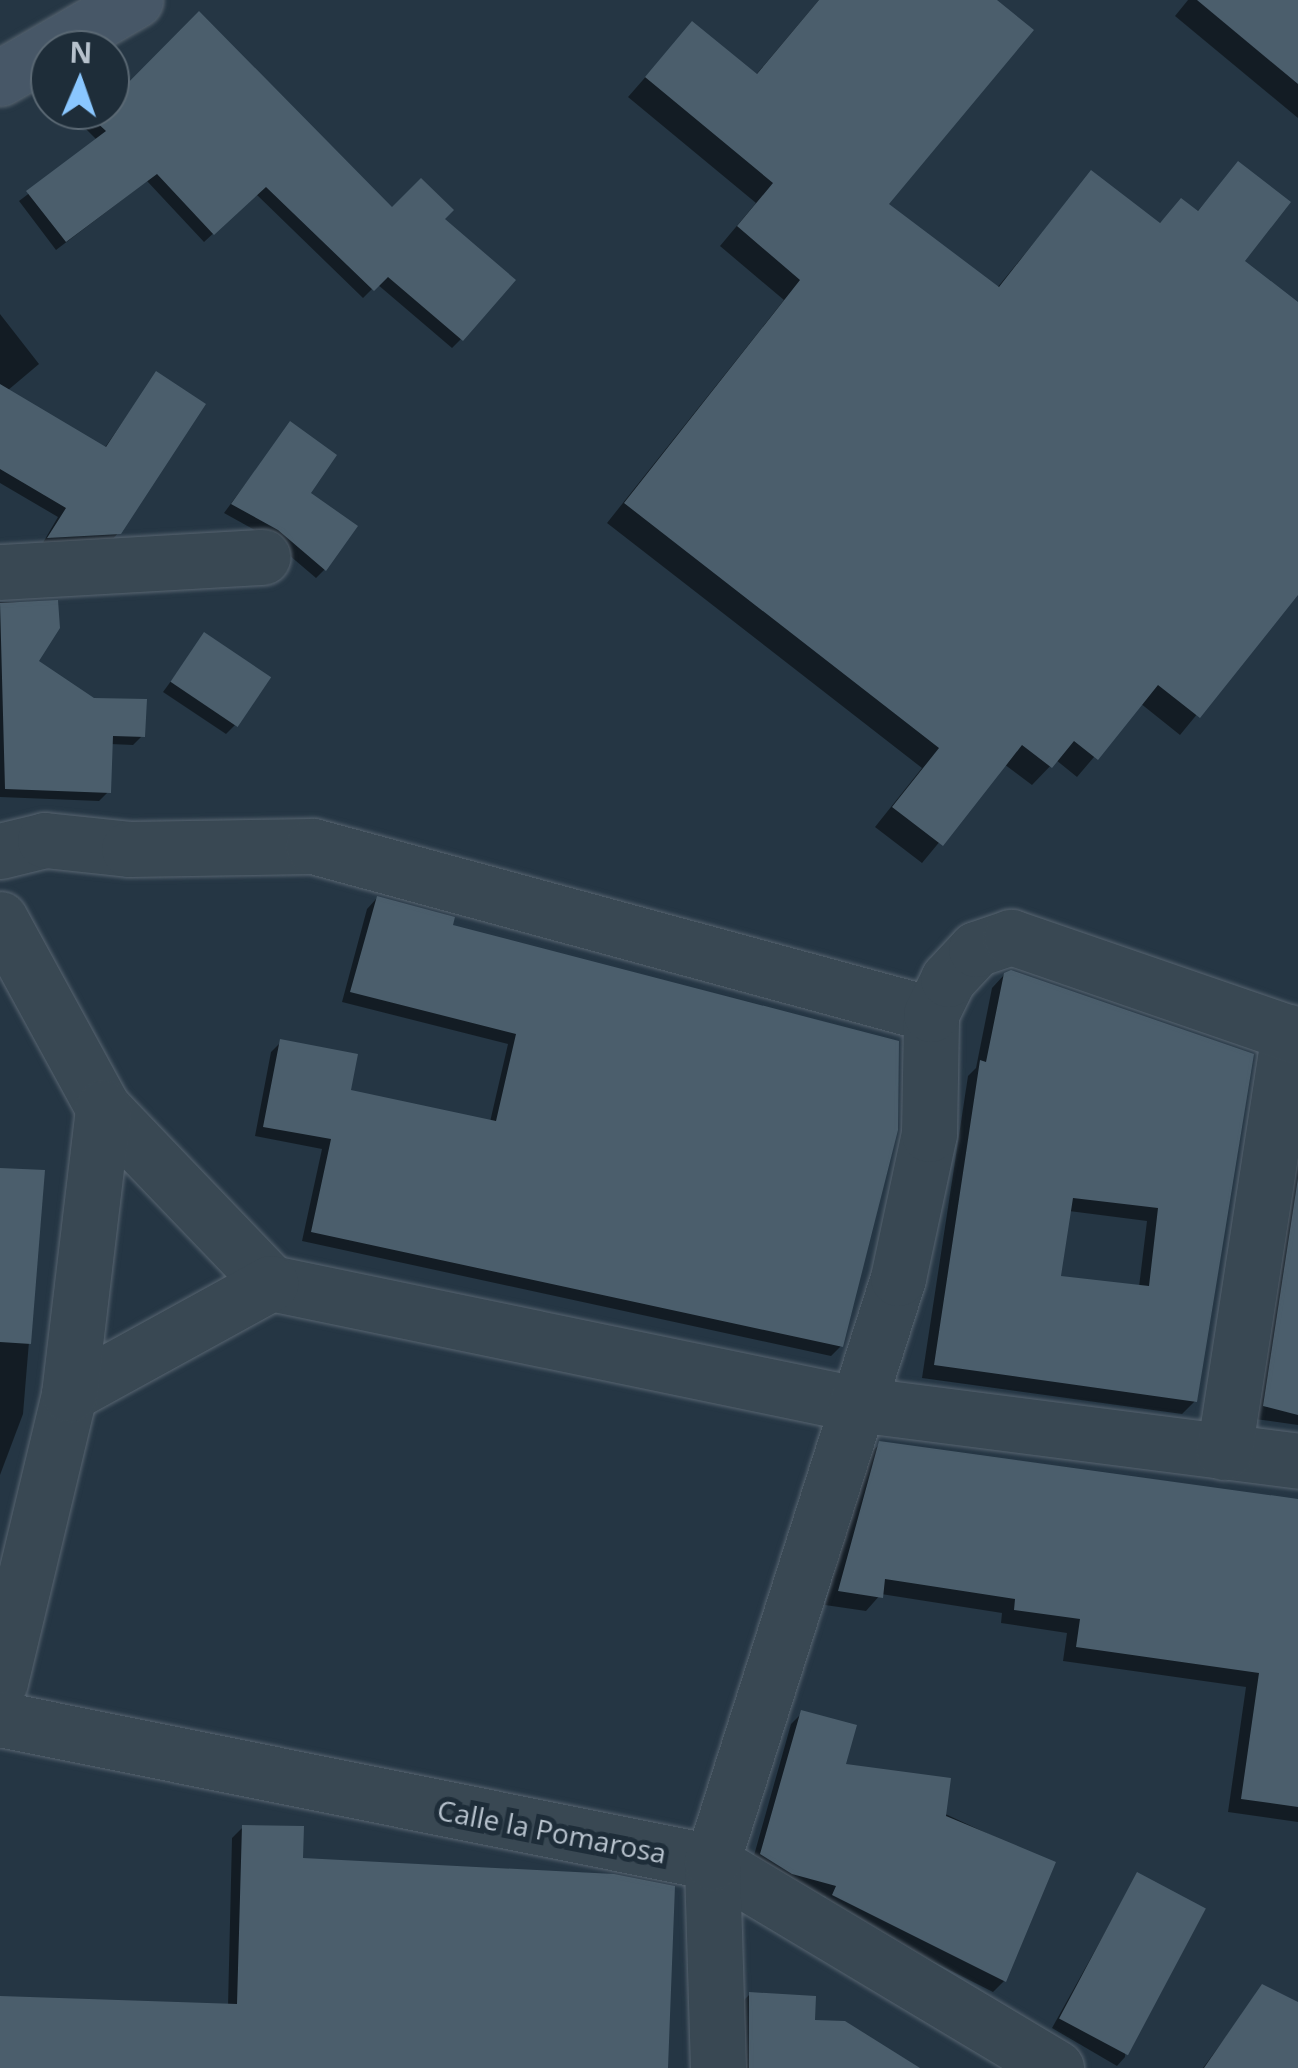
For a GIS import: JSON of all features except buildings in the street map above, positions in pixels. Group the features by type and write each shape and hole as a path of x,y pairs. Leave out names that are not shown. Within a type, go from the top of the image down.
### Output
{"main road":[{"path":"0,78 105,7"}],"street":[{"path":"0,572 263,557"},
{"path":"0,851 45,840 129,850 314,846 931,1014"},
{"path":"0,918 103,1108 271,1283 856,1404 1298,1461"},
{"path":"718,2068 712,1862 898,1278 929,1134 931,1014 948,979 976,949 1010,936 1293,1034 1224,1452"},
{"path":"0,1682 68,1394 103,1108"},
{"path":"68,1394 271,1283"},
{"name":"Calle la Pomarosa","path":"0,1719 712,1862 1056,2068"}]}
